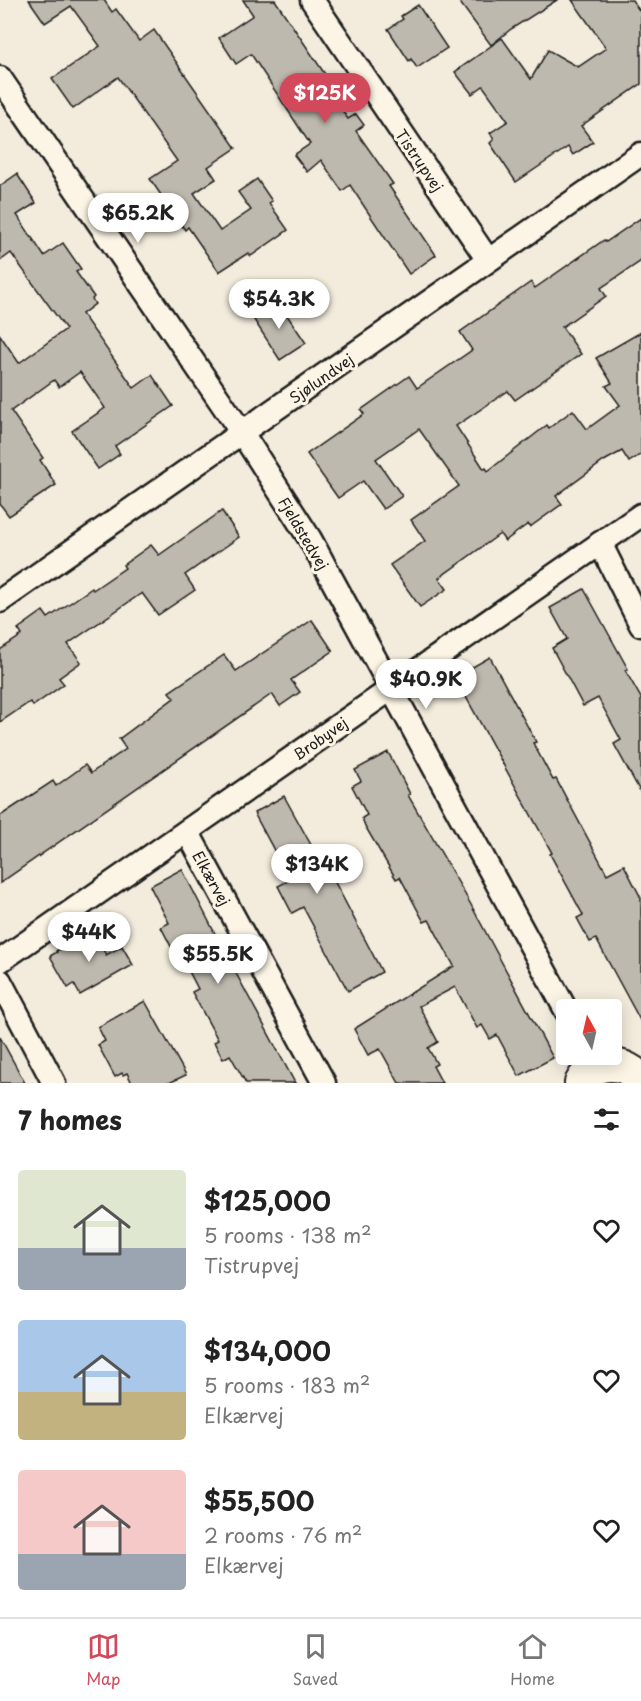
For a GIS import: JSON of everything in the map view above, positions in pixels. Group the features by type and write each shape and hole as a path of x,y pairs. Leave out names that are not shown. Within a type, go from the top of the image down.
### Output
{"street":[{"name":"Tistrupvej","path":"312,0 488,260"},
{"name":"Fjeldstedvej","path":"0,78 242,433 310,539 560,999"},
{"name":"Sjølundvej","path":"0,601 641,153"},
{"name":"Brobyvej","path":"0,961 641,515"},
{"path":"600,543 641,625"},
{"name":"Elkærvej","path":"187,831 324,1083"},
{"path":"0,981 54,1083"},
{"path":"589,1068 619,1065 629,1069 641,1081"}],"building":[{"path":"29,0 104,0 112,12 116,9 139,41 154,30 236,148 208,167 216,179 194,193 220,231 251,210 238,192 257,179 272,201 269,203 288,230 251,256 248,253 219,272 188,227 185,230 150,179 177,161 118,77 73,109 52,79 100,46 71,6 45,23"},
{"path":"243,0 275,0 341,98 336,101 348,119 356,114 364,125 356,131 393,184 389,186 436,255 409,274 350,185 342,191 321,160 307,172 294,155 310,144 251,54 236,64 219,38 253,15"},
{"path":"458,0 557,0 511,29 491,45"},
{"path":"572,0 632,0 641,13 641,84 581,126 593,142 573,155 568,147 516,182 490,143 494,139 490,133 508,121 483,86 472,94 455,72 502,38 531,79 548,50 578,67 606,48"},
{"path":"418,5 447,48 417,68 411,59 409,61 388,29 403,19 401,16"},
{"path":"17,174 36,203 17,215 44,256 63,243 81,269 76,272 94,297 92,299 95,304 82,314 134,388 152,375 173,406 115,446 120,454 98,469 72,431 105,408 80,372 59,387 54,380 11,411 43,458 40,460 56,485 9,516 0,504 0,335 19,363 66,329 11,253 0,261 0,186"},
{"path":"641,218 641,261 601,288 606,296 562,327 581,354 515,400 508,391 456,426 484,469 488,471 547,425 549,428 573,410 587,429 620,405 606,386 612,383 596,358 641,332 641,454 629,462 622,451 604,461 556,496 562,504 530,527 528,524 505,541 500,534 439,578 447,589 420,607 390,565 425,541 411,520 459,486 419,429 376,459 402,496 383,509 363,481 338,498 307,454 364,414 361,410 409,376 417,388 472,350 460,332 531,282 535,288 604,240 606,242"},
{"path":"276,299 306,343 280,360 254,320 258,317 255,314"},
{"path":"222,511 239,537 185,575 195,590 158,615 142,593 68,644 81,662 59,678 64,684 33,706 30,702 0,722 0,650 22,635 18,629 43,611 48,618 92,588 93,590 125,568 123,565 151,545 159,555"},
{"path":"584,589 628,669 625,670 641,698 641,793 614,744 621,740 598,698 583,706 552,648 567,639 550,608"},
{"path":"312,620 333,651 291,680 300,692 280,706 272,694 0,883 0,816 53,781 56,786 85,765 91,773 126,749 119,739 174,698 169,692 224,655 236,671"},
{"path":"490,657 536,742 533,743 553,780 556,779 607,874 624,865 641,898 641,1022 596,939 590,942 577,918 583,915 550,854 552,853 455,677"},
{"path":"388,752 410,794 408,795 470,903 553,1058 519,1076 497,1035 490,1039 482,1025 477,1028 455,987 419,1006 438,1042 428,1048 437,1064 433,1066 442,1083 399,1083 380,1049 368,1055 354,1029 454,966 429,920 424,922 400,877 396,879 365,826 362,818 367,815 352,786 361,781 355,770"},
{"path":"284,796 315,852 318,850 382,972 348,991 303,907 292,913 278,886 290,880 254,813"},
{"path":"182,869 295,1083 246,1083 230,1055 223,1059 214,1042 218,1040 192,992 198,989 180,954 176,956 161,927 169,923 150,886"},
{"path":"93,931 106,955 122,946 133,965 80,995 74,984 68,988 50,956"},
{"path":"145,1001 186,1075 169,1083 132,1083 127,1073 115,1077 98,1045 105,1041 98,1027"},
{"path":"0,1037 25,1083 0,1083"}]}
